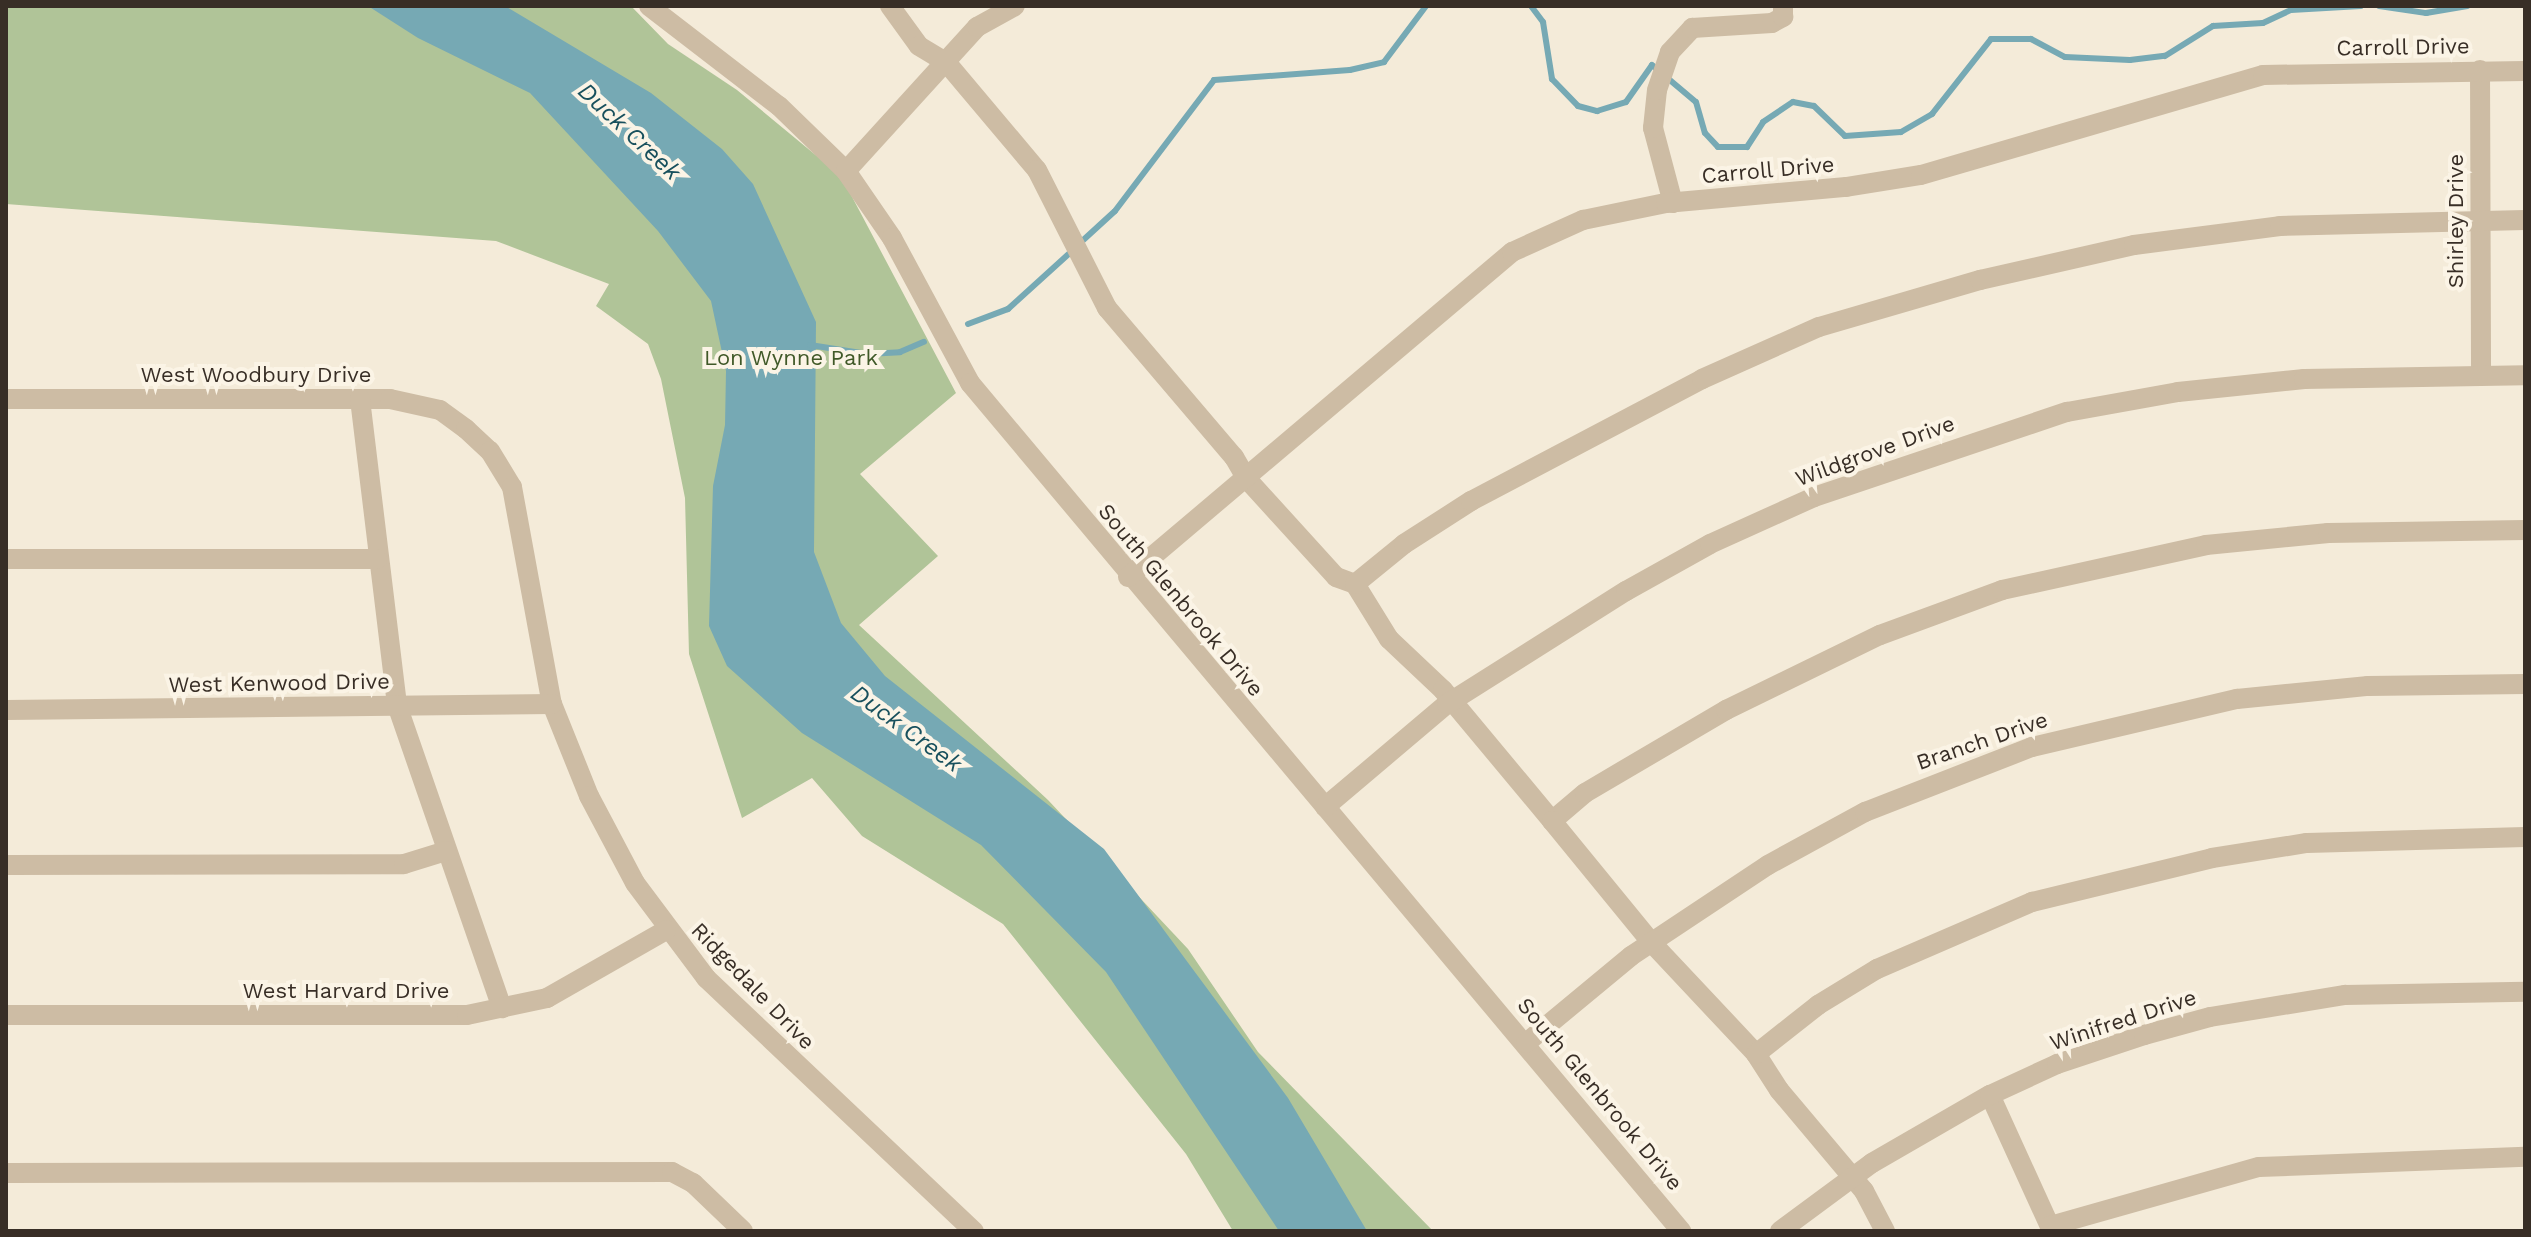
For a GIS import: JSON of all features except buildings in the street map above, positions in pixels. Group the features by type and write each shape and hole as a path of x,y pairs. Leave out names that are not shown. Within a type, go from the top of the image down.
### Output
{"street":[{"name":"South Glenbrook Drive","path":"649,6 779,106 846,171 892,238 970,383 1128,577 1526,1043 1681,1231"},
{"path":"890,6 919,46 946,62 1037,170 1080,261 1107,308 1234,457 1246,478 1336,577 1355,584 1389,639 1451,701 1651,942 1756,1054 1852,1178 1885,1231"},
{"path":"846,171 977,27 1015,6"},
{"path":"1673,203 1655,145 1657,90 1666,60 1692,28 1772,23 1783,17 1783,6"},
{"name":"Shirley Drive","path":"2480,70 2481,373"},
{"name":"Carroll Drive","path":"1128,577 1512,252 1583,220 1673,203 1846,187 1921,175 2263,75 2525,71"},
{"path":"1355,584 1404,544 1471,501 1702,379 1819,327 1980,280 2134,245 2280,226 2525,220"},
{"name":"Wildgrove Drive","path":"1325,807 1451,701 1710,544 1814,497 1974,440 2067,412 2178,392 2304,379 2481,373 2525,375"},
{"name":"West Woodbury Drive","path":"6,399 390,399 440,410 490,451"},
{"path":"360,399 397,705 502,1008"},
{"name":"Ridgedale Drive","path":"490,451 512,487 552,704 589,796 666,930 706,978 974,1231"},
{"path":"1552,821 1585,793 1726,710 1880,635 2002,590 2206,545 2378,531 2525,530"},
{"path":"6,559 377,559"},
{"name":"Branch Drive","path":"1526,1043 1651,942 1768,865 1865,812 2032,747 2237,699 2368,686 2525,684"},
{"name":"West Kenwood Drive","path":"6,710 552,704"},
{"path":"1756,1054 1809,1012 1877,969 2043,898 2212,858 2307,843 2525,837"},
{"path":"6,865 404,864 446,851"},
{"name":"West Harvard Drive","path":"6,1015 467,1015 547,998 666,930"},
{"name":"Winifred Drive","path":"1780,1231 1852,1178 1990,1095 2057,1064 2210,1017 2345,995 2525,992"},
{"path":"1990,1095 2051,1228 2259,1167 2525,1157"},
{"path":"6,1173 672,1172 693,1183 743,1231"}],"green space":[{"name":"Lon Wynne Park","path":"6,6 631,6 668,44 737,90 841,176 956,393 860,474 938,556 859,625 1048,800 1188,949 1258,1052 1433,1231 1233,1231 1186,1154 1003,924 862,836 812,778 742,818 689,654 685,498 661,379 648,344 596,306 609,284 496,241 6,204"}],"water":[{"name":"Duck Creek","path":"368,6 505,6 651,93 722,149 753,184 816,322 814,552 841,623 885,676 1104,849 1288,1098 1367,1231 1279,1231 1106,972 981,845 802,733 727,666 709,626 713,486 725,425 726,371 711,301 658,231 530,93 418,38"}],"waterway":[{"path":"1080,243 1115,211 1214,80 1350,70 1384,62 1426,6"},
{"path":"1531,6 1543,22 1552,79 1578,106 1597,111 1626,102 1652,65 1696,102 1705,133 1718,147 1747,147 1763,122 1793,102 1814,106 1845,136 1901,132 1932,114 1991,39 2031,39 2065,57 2130,60 2165,56 2213,26 2263,23 2291,10 2361,6"},
{"path":"2379,6 2426,13 2467,6"},
{"path":"968,324 1008,309 1072,251"},
{"path":"810,345 867,354 900,352 924,342"}]}
